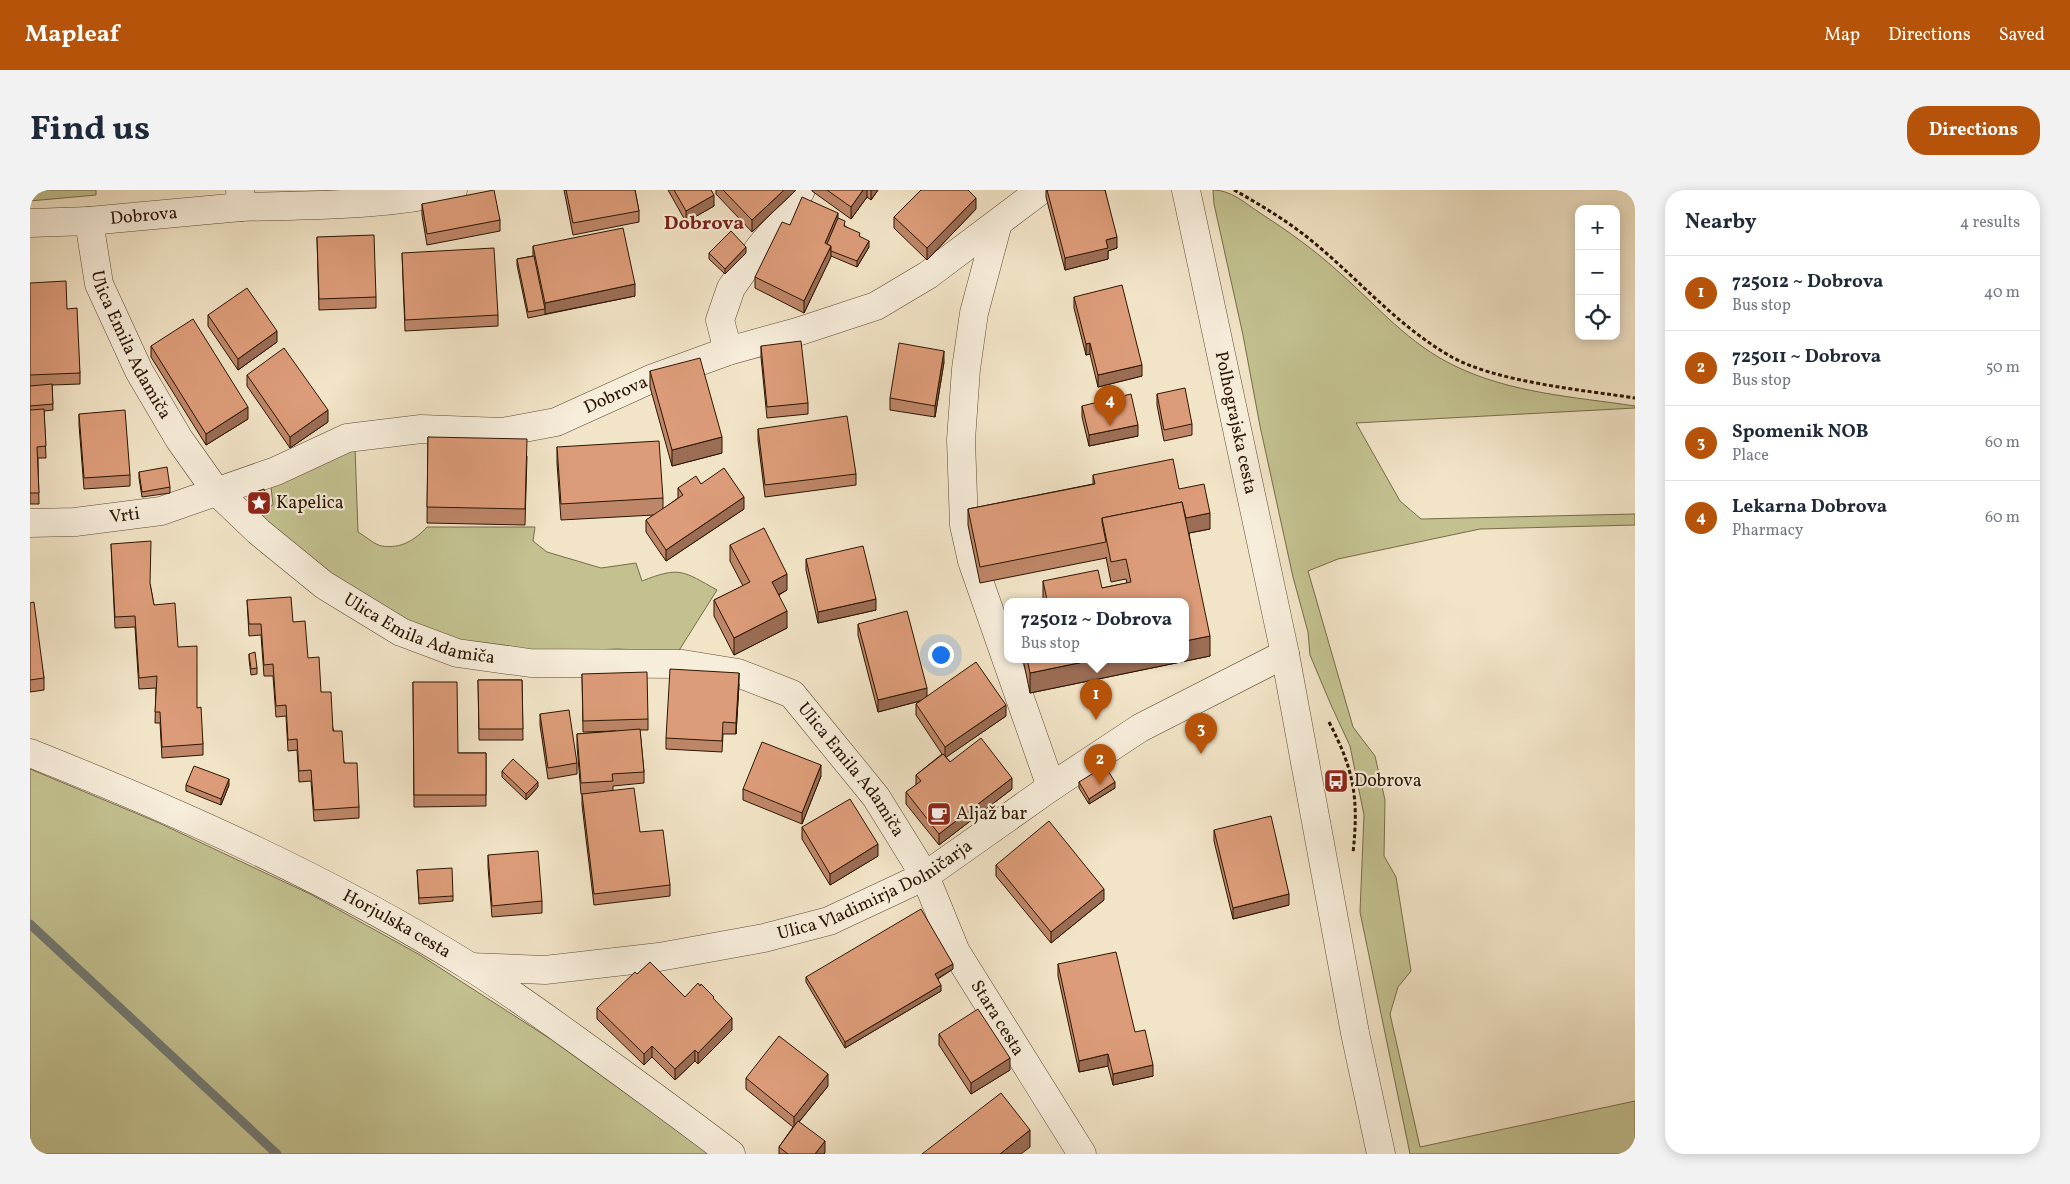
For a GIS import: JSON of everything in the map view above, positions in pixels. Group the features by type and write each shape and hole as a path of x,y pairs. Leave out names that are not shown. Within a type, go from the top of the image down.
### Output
{"street":[{"name":"Dobrova","path":"89,221 240,199 351,203 435,194 453,190"},
{"path":"728,351 720,320 730,288 760,247 786,217 801,190"},
{"name":"Dobrova","path":"216,491 276,471 347,438 422,429 502,432 556,422 651,379 728,351 797,332 876,306 928,275 1041,190"},
{"name":"Polhograjska cesta","path":"1186,190 1285,654 1355,1033 1381,1154"},
{"path":"30,223 89,221"},
{"name":"Ulica Emila Adamiča","path":"89,221 99,284 139,371 179,439 216,491 259,532 324,585 401,632 457,653 530,663 683,664 738,673 792,694 876,797 925,876"},
{"path":"998,223 974,313 966,369 961,440 964,525 972,561 1004,654"},
{"name":"Vrti","path":"30,523 75,522 161,511 216,491"},
{"name":"Ulica Vladimirja Dolničarja","path":"470,967 545,970 659,957 764,938 829,920 925,876 1050,787 1140,728 1285,654"},
{"path":"1007,663 1050,787"},
{"name":"Horjulska cesta","path":"30,753 160,807 315,879 381,914 470,967 555,1025 731,1154"},
{"name":"Stara cesta","path":"925,876 956,952 1082,1154"}],"path":[{"path":"1234,190 1268,209 1307,237 1418,335 1452,357 1490,372 1635,398"}],"shaded area":[{"path":"30,190 96,190 96,195 30,201"},
{"path":"1213,190 1226,192 1238,198 1302,242 1408,336 1438,357 1455,366 1476,375 1520,388 1566,397 1635,406 1635,408 1356,423 1400,501 1421,519 1635,514 1635,525 1480,529 1338,559 1308,571 1353,727 1375,756 1385,800 1384,856 1396,877 1411,971 1398,987 1390,1014 1420,1147 1635,1101 1635,1154 1410,1154 1360,912 1364,815 1350,746 1310,655 1308,632 1293,577 1260,426 1243,335 1214,204"},
{"path":"355,447 358,532 379,545 389,547 401,545 418,536 427,527 535,527 533,541 547,552 601,568 636,563 642,581 665,573 681,573 696,578 717,590 678,652 618,649 566,651 505,650 417,630 312,562 257,511 273,505 271,487"},
{"path":"30,769 157,822 312,895 420,955 552,1040 710,1154 30,1154"}],"building":[{"path":"494,190 500,220 427,234 422,204"},
{"path":"566,190 635,190 639,211 573,223"},
{"path":"674,190 711,190 714,195 686,211"},
{"path":"723,190 784,190 752,220"},
{"path":"827,190 863,190 851,207"},
{"path":"921,190 968,190 976,198 927,248 894,217"},
{"path":"1047,190 1105,190 1117,237 1106,240 1108,248 1065,258"},
{"path":"802,197 838,213 825,243 831,246 804,301 755,277 782,222 790,225"},
{"path":"838,218 845,221 844,226 860,233 859,236 869,241 857,261 831,251 831,246 827,244"},
{"path":"623,228 635,284 545,303 533,246"},
{"path":"731,231 746,247 725,269 709,253"},
{"path":"374,235 376,297 319,299 317,237"},
{"path":"494,248 498,315 405,320 402,253"},
{"path":"534,256 545,309 528,312 517,259"},
{"path":"66,281 67,309 77,308 80,373 30,375 30,283"},
{"path":"1122,285 1142,365 1098,375 1090,343 1086,344 1074,297"},
{"path":"247,288 277,331 238,359 208,315"},
{"path":"193,319 248,407 206,434 151,346"},
{"path":"801,341 808,403 767,407 761,346"},
{"path":"899,343 944,351 935,406 890,398"},
{"path":"284,348 328,410 290,437 247,375"},
{"path":"700,358 722,437 672,450 650,371"},
{"path":"52,384 53,404 30,406 30,386"},
{"path":"1185,388 1192,424 1164,430 1157,394"},
{"path":"1131,394 1138,425 1089,435 1082,406"},
{"path":"44,409 46,446 37,447 39,493 30,493 30,410"},
{"path":"125,410 130,475 84,478 79,414"},
{"path":"847,416 856,474 765,485 758,429"},
{"path":"428,437 527,439 525,509 427,507"},
{"path":"659,441 663,498 561,504 557,447"},
{"path":"1173,459 1179,489 1204,484 1210,513 1186,518 1182,502 1102,518 1106,542 980,567 968,509 1095,484 1093,475"},
{"path":"167,467 170,487 142,492 139,472"},
{"path":"724,468 744,497 666,550 646,520 683,495 678,488 696,476 701,484"},
{"path":"264,489 267,500 256,503 253,493"},
{"path":"1182,502 1210,636 1189,640 1189,598 1047,598 1043,581 1098,570 1102,588 1131,582 1126,559 1111,562 1102,518"},
{"path":"764,528 787,574 772,582 787,611 734,638 714,600 750,582 730,545"},
{"path":"151,541 150,583 154,605 175,603 178,647 197,646 197,708 201,707 203,744 162,747 160,712 155,712 157,676 139,678 135,616 115,617 111,544"},
{"path":"863,546 876,599 818,612 806,559"},
{"path":"291,597 293,622 305,621 308,658 319,657 321,692 331,692 333,731 342,731 344,763 357,763 359,807 314,810 311,770 299,771 297,739 288,740 286,705 276,706 273,664 264,665 261,624 249,624 247,600"},
{"path":"34,602 44,678 30,680 30,603"},
{"path":"907,611 927,688 878,700 858,624"},
{"path":"255,652 257,668 251,669 249,654"},
{"path":"976,662 1006,705 945,747 916,704"},
{"path":"1028,663 1079,663 1030,673"},
{"path":"670,669 739,673 736,723 723,722 722,741 666,738"},
{"path":"647,672 648,719 583,721 582,674"},
{"path":"478,680 522,680 523,729 479,729"},
{"path":"413,682 457,682 458,753 486,753 486,795 414,795"},
{"path":"569,710 577,763 548,768 540,714"},
{"path":"640,729 644,772 612,774 613,781 581,783 577,734"},
{"path":"981,738 1012,778 939,834 906,792 921,781 916,775 943,754 950,762"},
{"path":"762,742 821,765 802,813 743,789"},
{"path":"513,759 538,782 526,794 502,771"},
{"path":"194,766 229,779 221,799 186,785"},
{"path":"1105,766 1115,782 1089,799 1079,782"},
{"path":"634,788 640,832 663,830 670,885 594,894 582,794"},
{"path":"850,799 878,844 830,874 802,827"},
{"path":"1271,816 1289,894 1233,908 1214,830"},
{"path":"1049,821 1104,889 1051,932 996,865"},
{"path":"538,851 542,901 492,906 488,855"},
{"path":"452,868 453,896 419,898 417,870"},
{"path":"921,909 953,964 935,974 941,985 845,1042 806,977"},
{"path":"1116,952 1135,1032 1145,1030 1153,1065 1113,1074 1108,1054 1079,1061 1058,964"},
{"path":"650,962 685,997 698,983 700,986 701,984 732,1018 698,1053 695,1050 675,1069 652,1046 644,1054 597,1008 635,972 637,974"},
{"path":"978,1009 1010,1058 971,1083 939,1034"},
{"path":"779,1036 828,1074 794,1117 746,1078"},
{"path":"1001,1093 1030,1130 1000,1154 922,1154"},
{"path":"798,1121 825,1141 815,1154 788,1154 779,1147"}],"waterway":[{"path":"30,924 277,1154"}],"place":[{"name":"Lekarna Dobrova","path":"1110,426"},
{"name":"Kapelica","path":"259,503"},
{"name":"725012 ~ Dobrova","path":"1096,720"},
{"name":"Spomenik NOB","path":"1201,754"},
{"name":"Dobrova","path":"1336,781"},
{"name":"725011 ~ Dobrova","path":"1100,785"},
{"name":"Aljaž bar","path":"939,814"}],"district":[{"name":"Dobrova","path":"704,224"}]}
